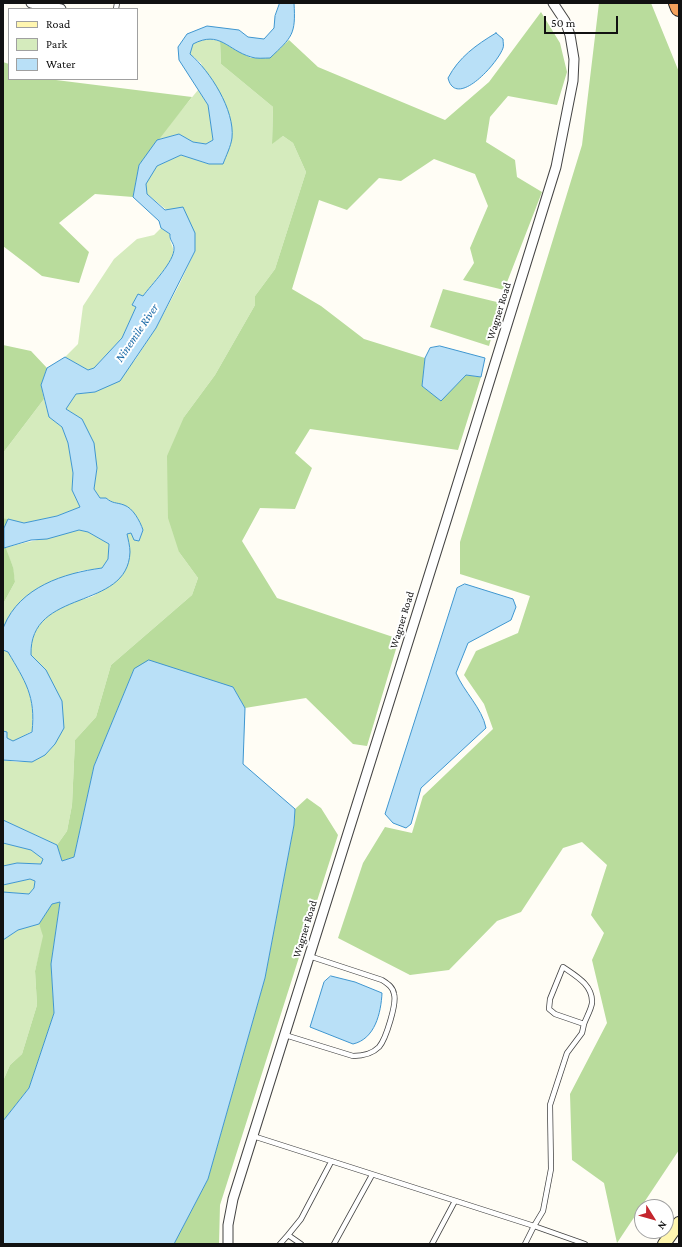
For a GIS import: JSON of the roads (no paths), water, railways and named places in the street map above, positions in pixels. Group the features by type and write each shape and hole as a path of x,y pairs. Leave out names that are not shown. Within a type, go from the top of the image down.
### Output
{"highway":[{"path":"677,3 679,8"}],"street":[{"path":"31,3 56,8"},
{"name":"Wagner Road","path":"228,1244 230,1209 556,167 573,81 574,64 570,35 565,21 553,3"},
{"path":"664,1244 679,1223"}],"lane":[{"path":"285,1035 354,1056 363,1056 372,1052 380,1046 384,1039 395,1002 395,995 389,985 382,980 309,956"},
{"path":"525,1244 543,1211 552,1169 550,1105 567,1053 582,1033 592,1003 589,989 581,979 563,968 550,999 549,1009 556,1014 584,1024"},
{"path":"253,1136 534,1226 585,1244"},
{"path":"280,1244 301,1219 331,1162"},
{"path":"334,1244 372,1174"},
{"path":"432,1244 455,1201"},
{"path":"288,1235 301,1244"}],"water":[{"name":"Ninemile River","path":"280,3 294,3 293,29 288,40 270,58 251,57 217,40 202,40 193,44 190,54 198,61 213,81 220,92 230,115 232,138 230,148 223,164 209,164 181,155 157,166 146,184 147,194 165,210 183,207 195,233 195,251 156,328 120,381 95,392 76,394 66,409 82,419 94,443 97,468 94,489 100,498 106,498 130,509 138,519 143,530 139,541 134,540 131,533 127,534 130,552 125,571 113,584 97,593 61,608 45,619 35,634 31,655 46,670 62,701 64,728 55,744 45,755 32,762 3,760 3,731 7,732 7,738 13,741 32,732 33,719 31,699 28,689 8,652 3,650 2,634 4,626 11,613 21,601 32,592 59,578 88,570 102,568 108,559 109,544 88,532 79,530 47,539 31,540 4,548 4,528 8,519 24,523 57,516 80,507 72,490 73,473 68,443 62,427 49,417 41,385 47,368 65,357 88,370 94,368 122,338 136,307 132,305 138,294 143,296 162,273 171,259 174,246 170,238 170,234 161,228 159,221 133,197 139,165 157,140 179,134 193,142 206,144 213,140 208,105 179,60 178,47 187,34 207,26 239,30 248,37 264,39 274,28 275,16"},
{"path":"496,33 503,39 503,48 500,55 486,73 468,87 459,89 452,87 448,78 457,64 475,47"},
{"path":"440,346 485,358 481,377 466,375 441,401 422,386 425,358 430,348"},
{"path":"465,584 513,599 516,607 511,620 468,643 456,673 481,714 486,728 421,788 411,824 406,828 393,823 385,814 457,588"},
{"path":"149,660 233,687 245,708 243,764 295,809 294,825 265,978 208,1179 174,1244 3,1244 3,1121 29,1088 54,1013 51,964 60,902 52,904 39,924 18,930 3,940 3,892 29,894 34,888 35,881 30,879 3,885 3,866 17,863 41,864 43,859 31,850 3,843 3,820 57,845 62,861 74,857 94,766 134,669"},
{"path":"331,976 355,982 382,993 378,1017 372,1031 361,1041 353,1044 310,1027 324,982"}]}
